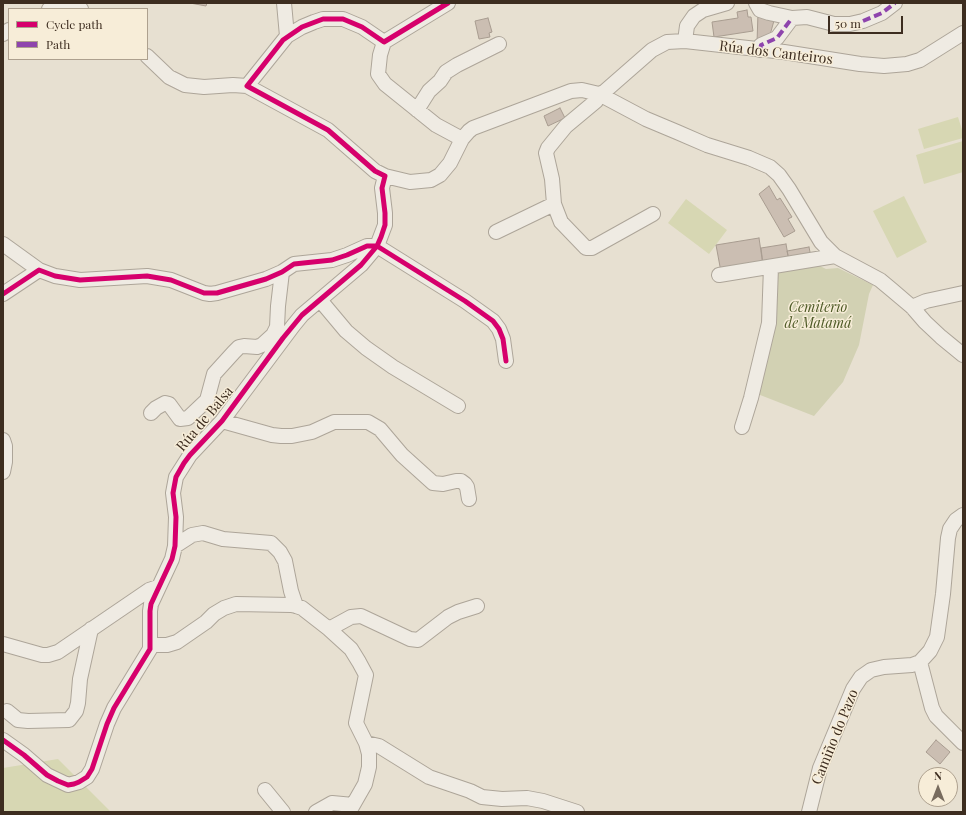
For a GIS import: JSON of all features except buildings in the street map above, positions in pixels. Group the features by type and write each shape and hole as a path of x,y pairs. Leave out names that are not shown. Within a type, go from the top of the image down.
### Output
{"street":[{"path":"284,3 287,36"},
{"path":"448,3 384,42 378,61 378,74 385,84 439,127 462,138"},
{"path":"685,41 687,26 694,16 703,10 727,3"},
{"path":"756,3 763,12 792,18 807,17 834,24 850,24 863,21 882,13 895,3"},
{"path":"58,6 68,5 78,8"},
{"path":"760,50 761,45 777,38 792,18"},
{"path":"247,86 287,36 302,27 323,19 343,19 354,23 384,42"},
{"name":"Rúa dos Canteiros","path":"653,214 592,248 586,248 561,222 554,204 552,180 546,153 548,148 566,126 596,100 599,94 604,92 660,44 685,41 784,52 874,66 895,66 920,60 963,33"},
{"path":"417,110 429,91 440,81 446,72 499,44"},
{"path":"148,57 169,77 185,85 204,87 233,85 247,86 328,130 375,171 385,176 410,182 421,182 436,178 440,175 450,163 462,138 469,130 571,91 582,90 599,94 677,132 770,167 779,175 786,185 821,242 835,256 880,280 912,307 925,322 963,355"},
{"name":"Rúa de Balsa","path":"3,740 24,755 48,776 68,785 79,782 87,777 92,769 107,724 121,694 149,653 150,611 153,597 172,559 175,546 176,517 173,493 176,477 190,455 222,421 302,315 362,265 377,246 385,226 382,188 385,176"},
{"path":"496,232 554,204"},
{"path":"3,244 39,270 55,276 80,280 147,276 171,280 210,294 262,280 282,272 294,264 340,258 367,246 377,246 494,321 499,329 502,339 506,361"},
{"path":"718,275 835,256"},
{"path":"742,427 751,398 769,323 770,267"},
{"path":"3,294 39,270"},
{"path":"257,347 262,345 273,335 277,327 282,272"},
{"path":"912,307 926,301 963,292"},
{"path":"320,300 346,331 366,348 406,375 458,406"},
{"path":"151,413 165,403 169,404 180,419 188,418 206,400 214,374 239,347 257,347 263,349 274,345 278,346"},
{"path":"222,421 272,435 281,436 292,436 312,432 334,422 368,422 380,428 402,455 433,483 443,484 456,481 465,484 469,499"},
{"path":"3,440 5,446 5,462 3,472"},
{"path":"963,515 956,520 950,529 948,538 943,594 937,636 930,651 920,662 932,708 936,716 963,742"},
{"path":"175,546 192,535 203,533 223,539 270,543 280,552 285,561 291,591 296,606"},
{"path":"3,644 35,654 48,655 63,648 149,590 158,587"},
{"path":"150,645 167,645 177,642 206,622 214,614 224,608 236,604 291,605 302,608 329,629 351,649 360,662 366,675 356,723 366,743 369,754 369,768 365,784 351,809 332,803 316,812"},
{"path":"329,629 351,617 361,616 410,639 418,640 448,617 476,606"},
{"path":"7,711 18,720 69,720 76,711 78,703 80,679 91,629"},
{"name":"Camiño do Pazo","path":"808,812 820,768 853,689 861,677 871,670 884,667 912,665 920,662"},
{"path":"366,743 379,746 429,777 470,791 482,797 502,799 527,798 543,801 577,812"},
{"path":"265,790 283,812"}],"green space":[{"path":"958,117 963,138 924,149 918,129"},
{"path":"963,141 963,172 924,184 916,155"},
{"path":"904,196 927,242 897,258 873,211"},
{"path":"686,199 727,230 709,254 668,223"},
{"name":"Cemiterio de Matamá","path":"820,266 826,269 838,268 873,285 869,294 859,345 843,382 814,416 755,393 775,272"},
{"path":"58,759 111,812 3,812 3,768"}],"marked path":[{"path":"863,21 882,13 895,3"},
{"path":"760,50 761,45 777,38 792,18"}],"cycle path":[{"path":"3,740 24,755 47,775 58,781 68,785 79,782 87,777 92,769 114,708 150,649 151,604 172,559 175,546 176,517 173,493 176,477 190,455 222,421 283,338 302,315 361,265 377,246 381,237 385,225 382,188 385,176 375,171 328,130 247,86 283,40 302,27 323,19 343,19 362,27 384,42 448,3"},
{"path":"3,294 39,270 55,276 80,280 147,276 171,280 204,293 217,293 266,279 282,272 294,264 332,260 367,246 377,246 465,301 493,321 499,329 503,339 506,361"}]}
